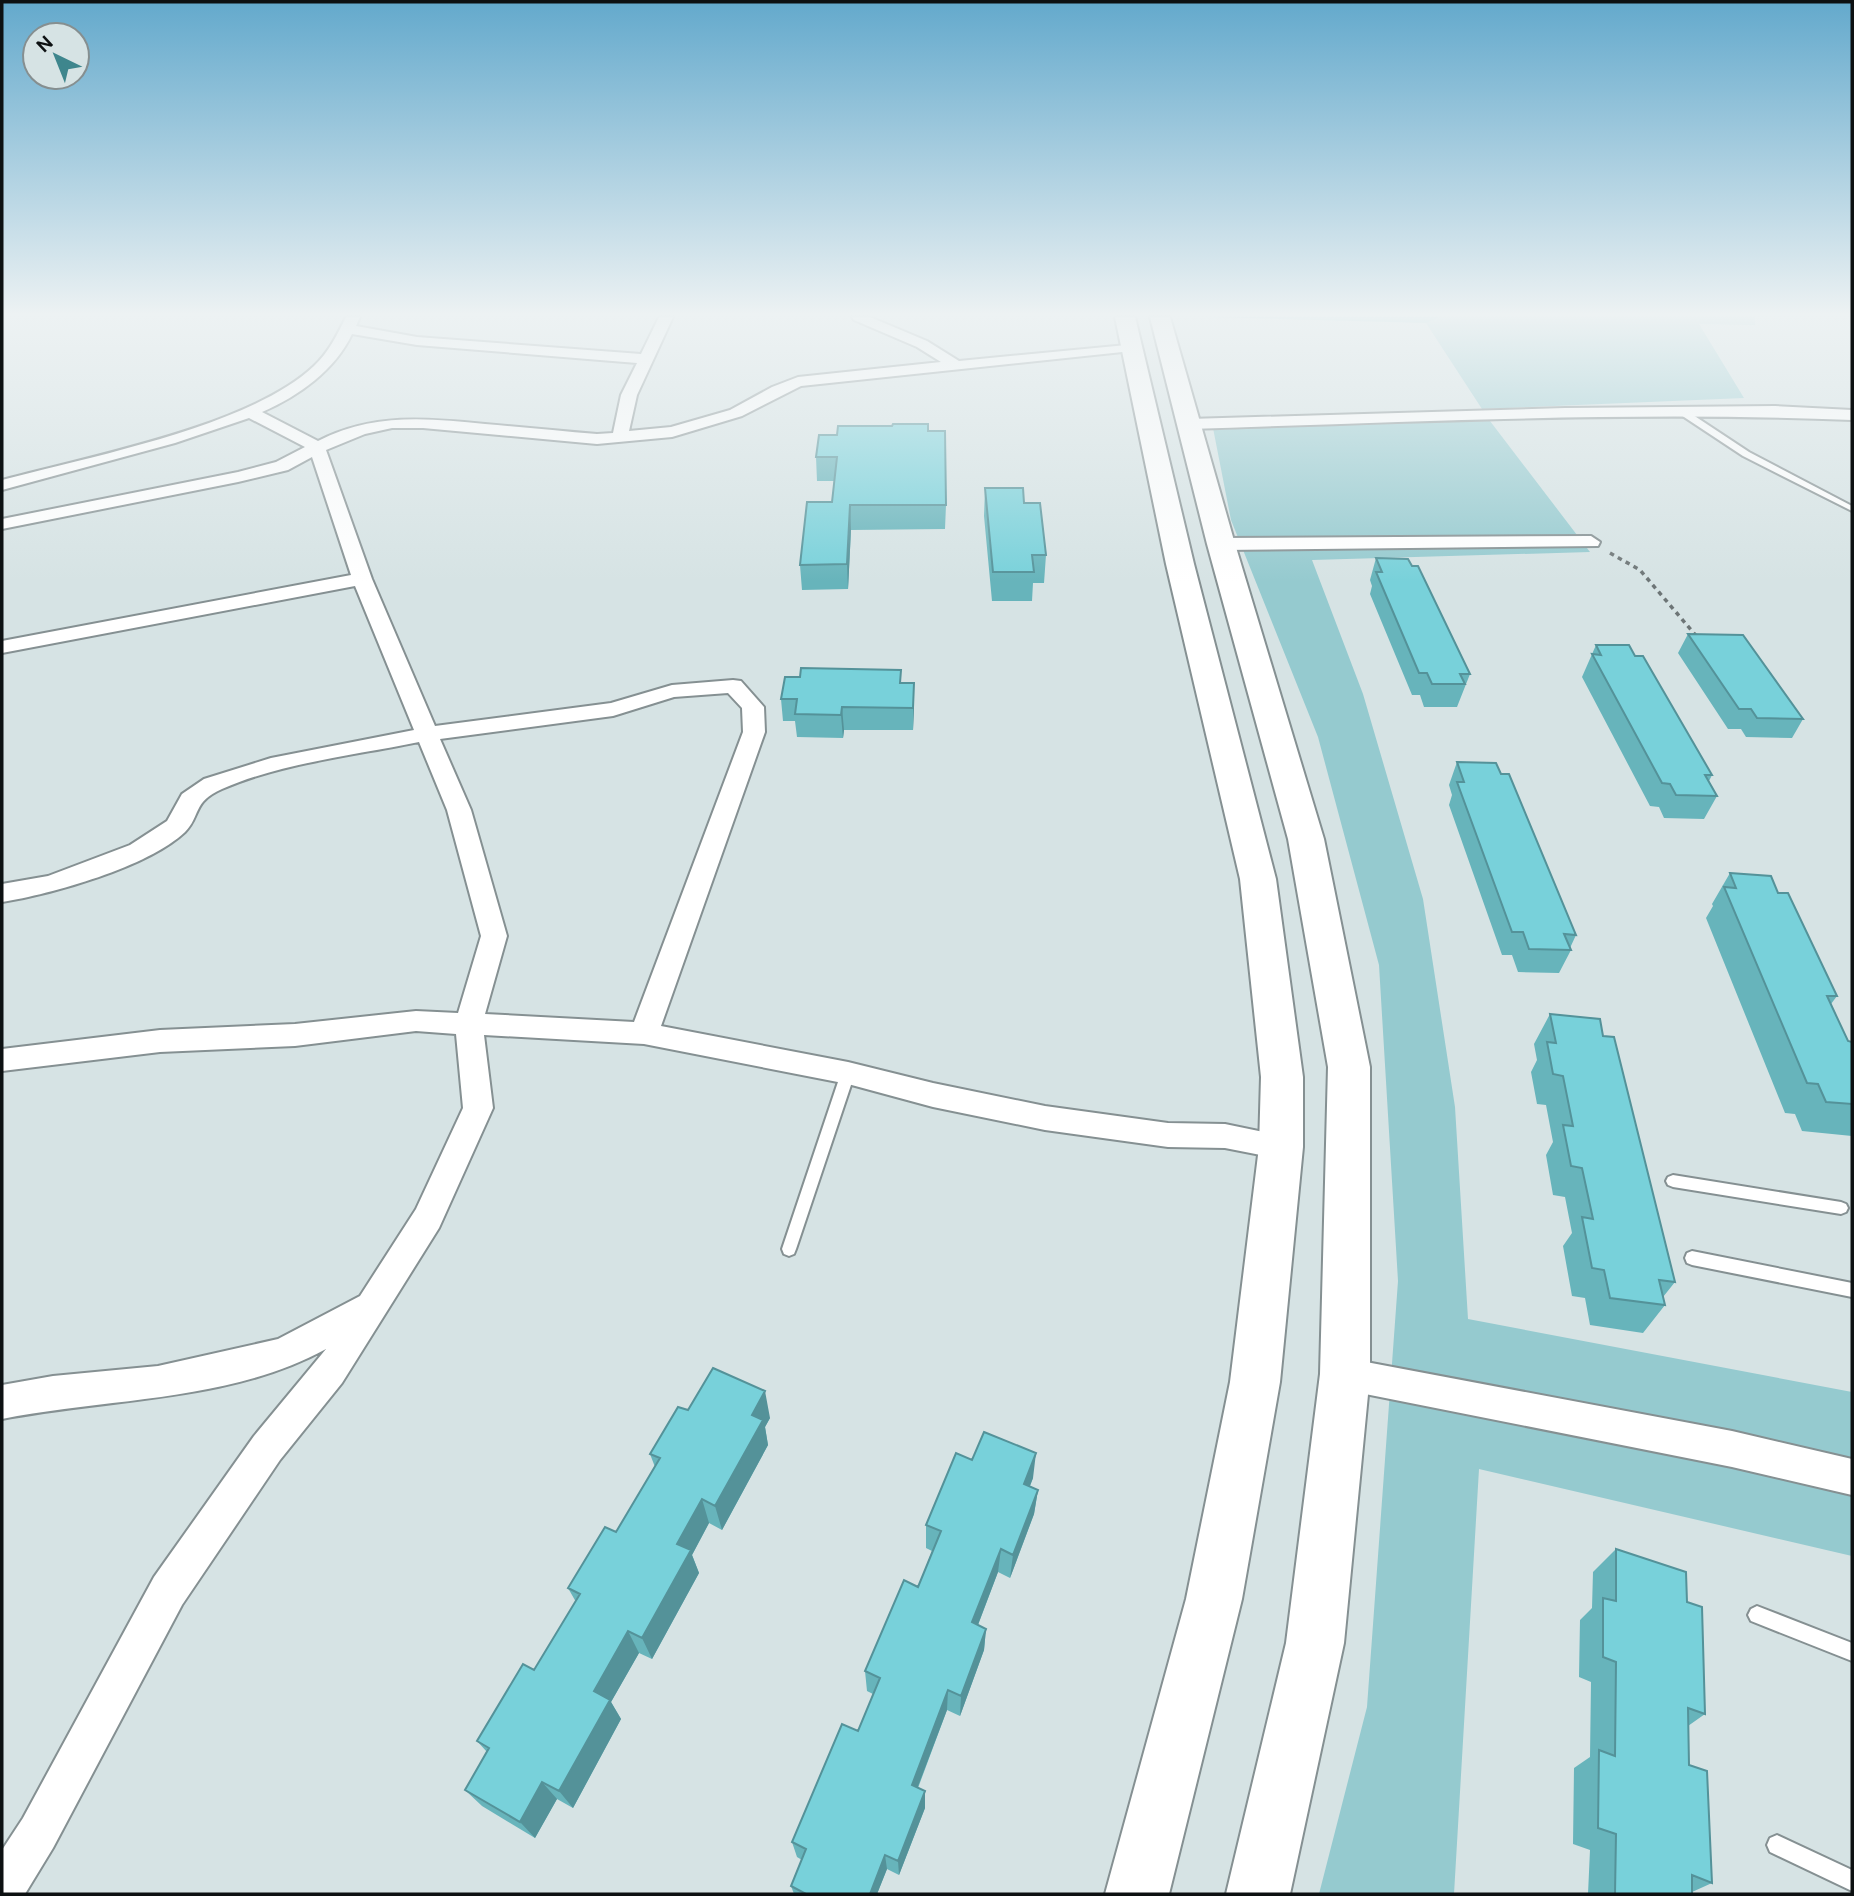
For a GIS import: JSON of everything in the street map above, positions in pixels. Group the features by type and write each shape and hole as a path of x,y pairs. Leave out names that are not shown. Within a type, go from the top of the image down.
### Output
{"highway":[{"path":"1137,1894 1217,1585 1255,1382 1281,1147 1282,1077 1258,879 1180,564 1153,405"},
{"path":"1179,405 1189,424 1306,839 1349,1067 1345,1374 1315,1643 1258,1894"}],"street":[{"path":"2,485 199,431 261,405"},
{"path":"620,436 627,405"},
{"path":"2,524 282,466 317,447 360,430 392,423 422,422 597,439 672,432 736,413 750,405"},
{"path":"1189,424 1565,413 1775,411 1852,415"},
{"path":"2,1890 38,1833 168,1591 267,1448 330,1372 428,1217 478,1108 469,1022 494,936 459,810 362,579 317,447 250,412"},
{"path":"1221,544 1333,541 1407,544 1591,542"},
{"path":"2,647 362,579"},
{"path":"2,893 52,884 139,851 177,826 190,799 212,784 271,765 426,734 613,709 672,691 733,686 753,707 754,732 644,1033"},
{"path":"2,1060 160,1041 295,1035 416,1021 644,1033 848,1073 933,1096 1045,1118 1168,1135 1225,1136 1281,1147"},
{"path":"2,1402 53,1392 158,1382 285,1354 371,1306"},
{"path":"1345,1374 1732,1449 1852,1477"}],"lane":[{"path":"1684,413 1746,454 1852,509"},
{"path":"789,1249 848,1073"},
{"path":"1673,1181 1841,1208"},
{"path":"1692,1258 1852,1290"},
{"path":"1757,1615 1852,1652"},
{"path":"1777,1845 1852,1881"}],"path":[{"path":"1591,542 1640,570 1703,644"}],"shaded area":[{"path":"1480,405 1566,405 1482,409"},
{"path":"1490,421 1590,552 1312,560 1363,694 1423,899 1455,1107 1468,1319 1852,1392 1852,1556 1479,1469 1454,1894 1319,1894 1367,1707 1398,1281 1379,965 1318,737 1231,520 1213,428"}],"building":[{"path":"928,424 928,431 945,431 946,505 850,505 847,564 800,565 807,502 832,502 837,457 816,457 819,435 837,435 838,426"},
{"path":"985,488 1023,488 1024,503 1040,503 1046,555 1032,555 1034,572 993,572"},
{"path":"1376,558 1408,559 1412,566 1418,566 1470,674 1460,674 1465,684 1432,684 1427,673 1419,673 1376,572 1382,572"},
{"path":"1688,634 1743,635 1803,719 1757,718 1751,709 1739,709"},
{"path":"1596,645 1629,645 1635,656 1643,656 1712,775 1705,775 1717,796 1676,795 1670,784 1662,783 1592,654 1601,655"},
{"path":"801,668 901,670 900,683 914,683 913,708 842,707 841,715 795,714 797,699 781,699 785,677 800,677"},
{"path":"1457,762 1496,763 1501,774 1509,774 1576,935 1564,934 1571,950 1529,949 1523,932 1512,932 1457,782 1464,782"},
{"path":"1730,873 1771,876 1778,893 1788,893 1837,996 1827,996 1848,1041 1852,1042 1852,1104 1826,1102 1818,1084 1807,1083 1724,887 1736,888"},
{"path":"1550,1014 1600,1019 1603,1036 1614,1037 1675,1282 1659,1280 1665,1305 1610,1298 1604,1270 1592,1268 1582,1217 1593,1219 1582,1168 1571,1166 1563,1125 1573,1126 1563,1076 1553,1074 1547,1042 1556,1043"},
{"path":"713,1368 765,1391 752,1415 763,1420 715,1506 702,1499 677,1544 691,1550 642,1638 628,1631 594,1691 610,1700 559,1791 542,1782 520,1822 465,1790 489,1748 477,1741 523,1664 534,1670 580,1594 568,1588 605,1527 616,1532 660,1458 650,1454 678,1407 688,1410"},
{"path":"984,1432 1036,1453 1024,1484 1038,1490 1013,1555 1001,1549 972,1622 986,1629 961,1696 948,1690 912,1785 925,1791 898,1861 885,1855 870,1894 806,1894 791,1886 806,1849 792,1842 842,1724 858,1731 880,1678 865,1671 904,1580 918,1587 941,1531 926,1525 956,1453 972,1460"},
{"path":"1616,1549 1686,1572 1687,1602 1702,1607 1705,1714 1688,1708 1689,1765 1707,1771 1712,1883 1692,1875 1692,1894 1615,1894 1616,1834 1598,1828 1599,1750 1615,1756 1616,1662 1603,1657 1603,1598 1616,1601"}]}
